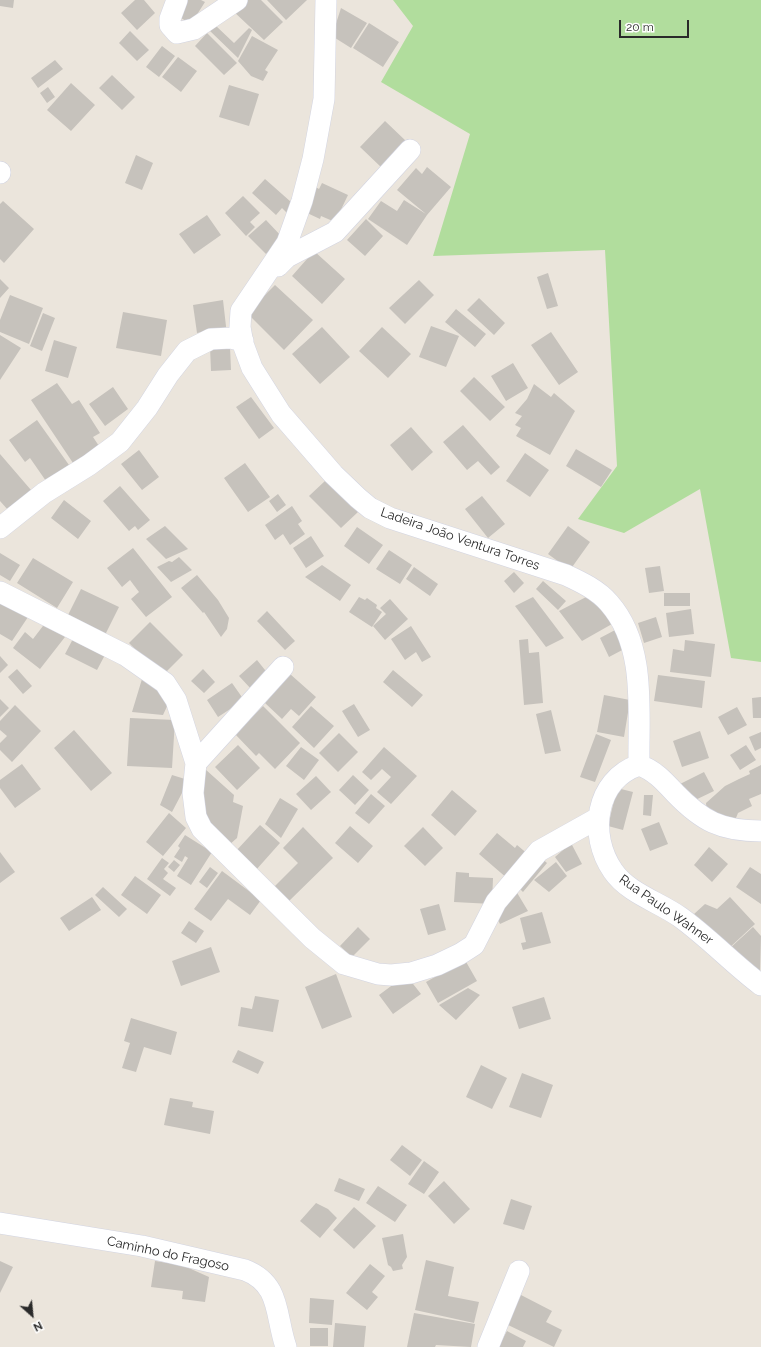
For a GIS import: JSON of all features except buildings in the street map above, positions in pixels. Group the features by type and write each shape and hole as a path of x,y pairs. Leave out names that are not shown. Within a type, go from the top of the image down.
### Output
{"street":[{"path":"177,0 170,19 170,25 177,33 194,29 237,0"},
{"name":"Ladeira João Ventura Torres","path":"326,0 324,99 313,159 300,208 287,243 241,311 240,327 252,368 281,414 333,474 370,508 390,518 566,575 588,585 609,603 625,626 634,650 637,676 639,765"},
{"path":"256,287 287,257 335,232 410,150"},
{"path":"0,528 44,493 89,465 120,442 147,408 168,375 187,351 211,339 231,338 243,341"},
{"path":"0,592 125,655 165,684 176,700 196,763 193,793 196,817 202,829 322,947 344,964 378,974 391,975 410,973 436,965 460,954 474,945 496,902 539,851 559,842 598,818"},
{"path":"196,763 283,667"},
{"path":"639,765 650,769 697,814 708,820 728,829 761,831"},
{"name":"Rua Paulo Wahner","path":"639,765 625,770 612,782 603,799 598,818 604,853 613,871 627,885 679,916 714,943 761,986"},
{"name":"Caminho do Fragoso","path":"0,1223 142,1246 245,1270 258,1275 267,1284 273,1294 286,1347"},
{"path":"488,1347 519,1271"}],"green space":[{"path":"393,0 761,0 761,662 731,658 700,489 624,533 578,519 617,466 605,250 433,256 470,134 381,82 413,26"}]}
